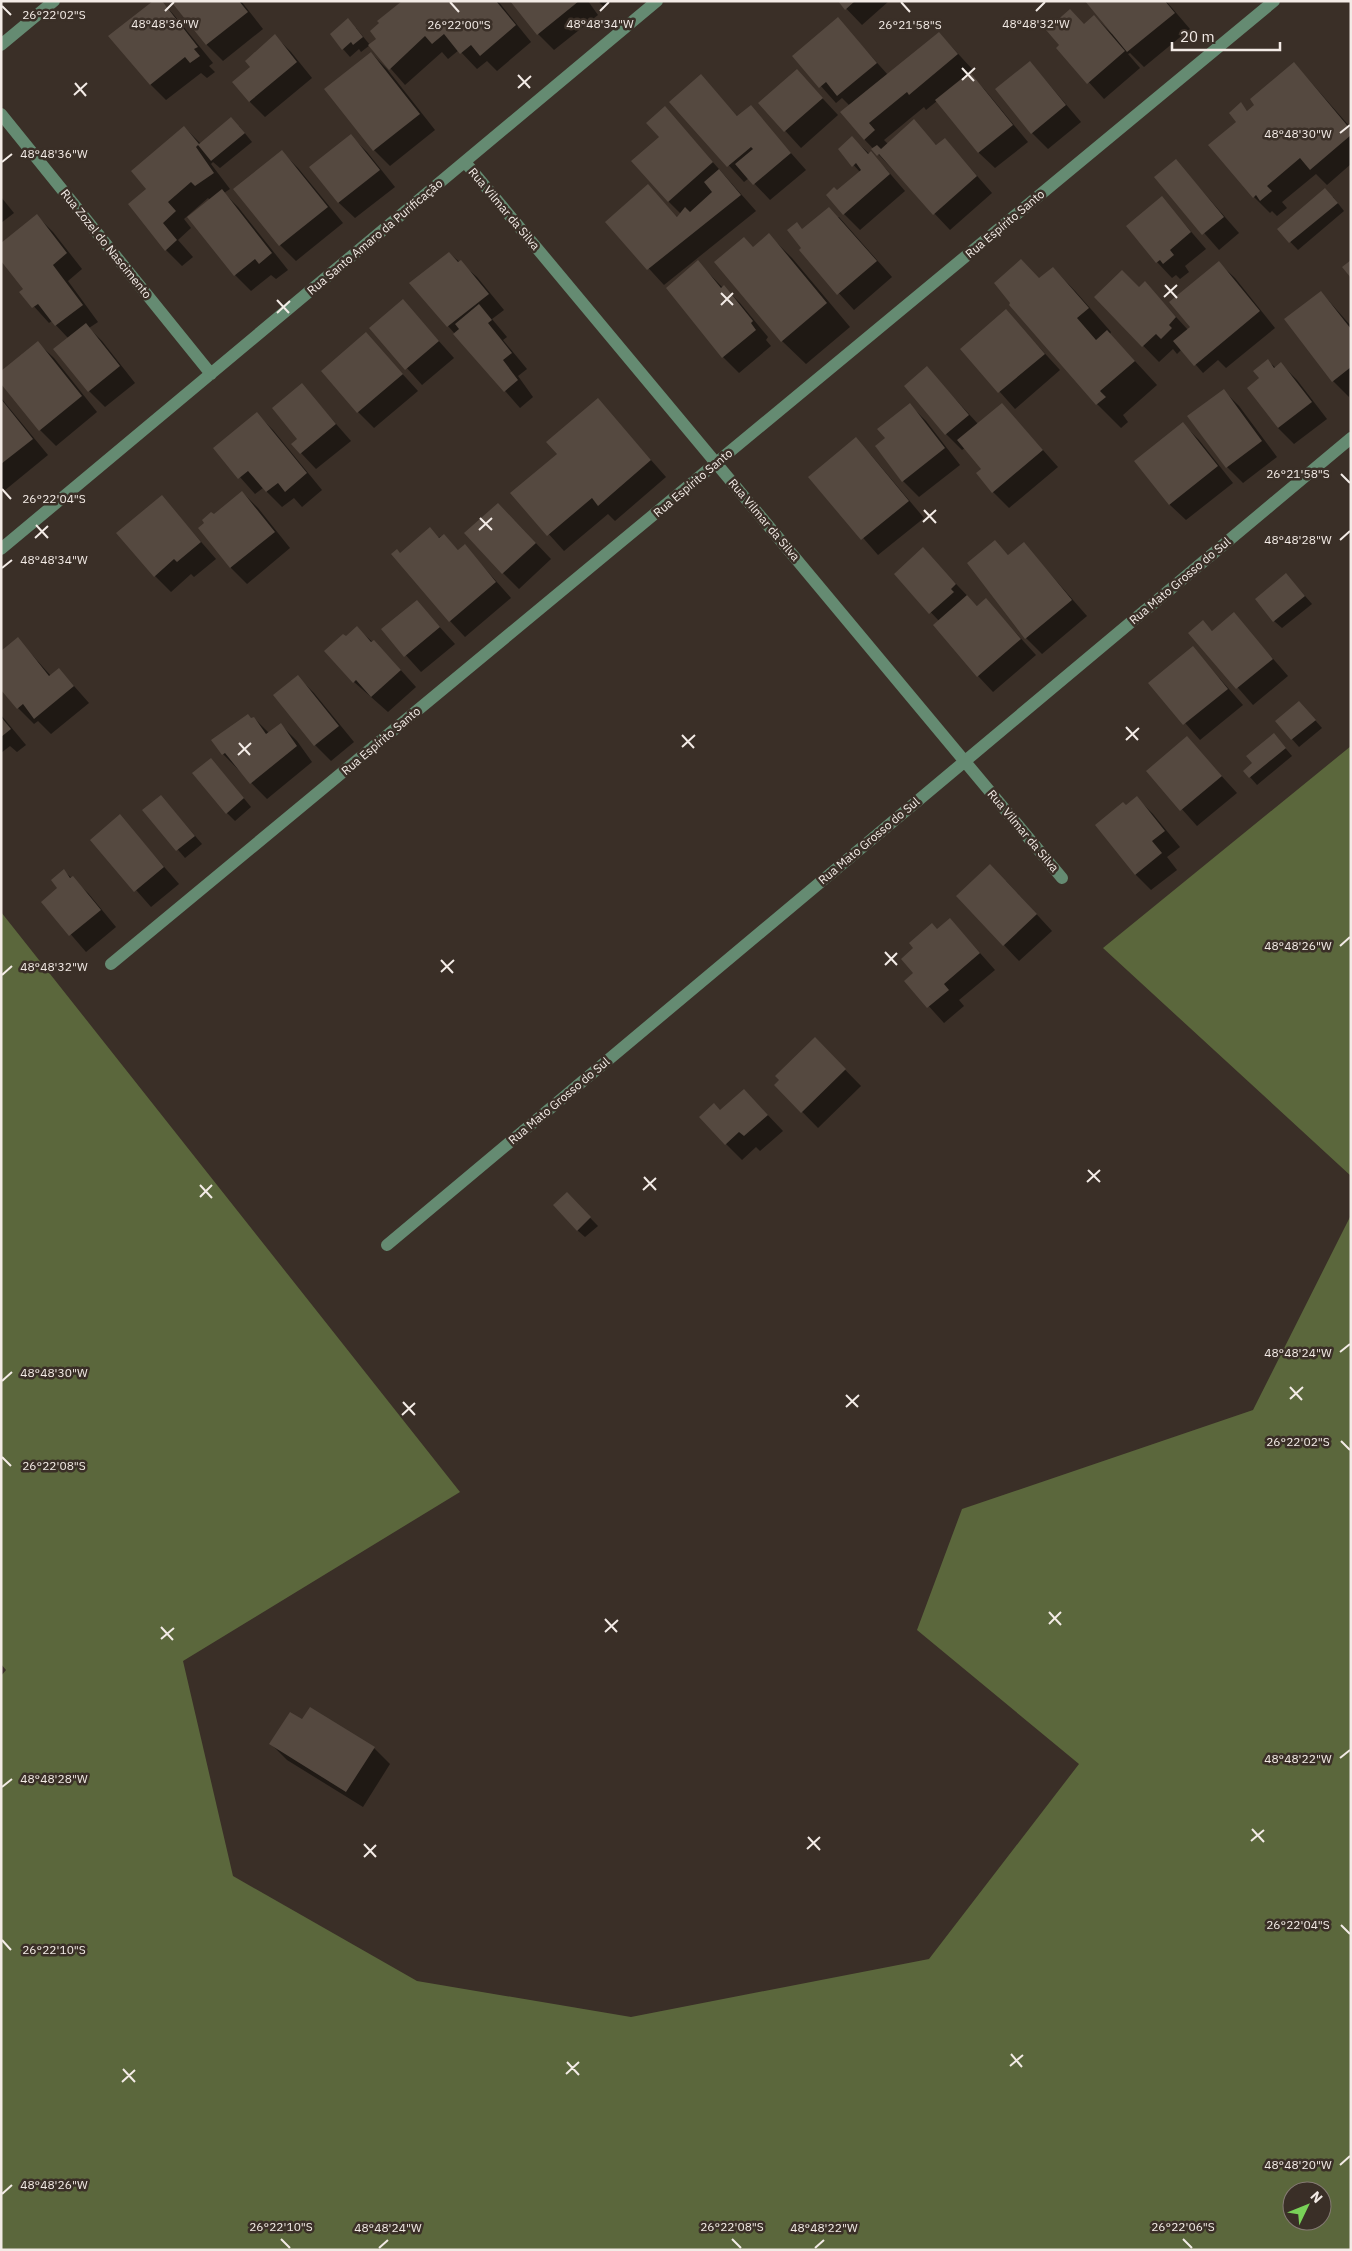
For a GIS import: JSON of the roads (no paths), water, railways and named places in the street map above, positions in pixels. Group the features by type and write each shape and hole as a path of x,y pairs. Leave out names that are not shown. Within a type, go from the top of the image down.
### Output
{"street":[{"path":"1,45 54,1"},
{"name":"Rua Santo Amaro da Purificação","path":"1,549 657,1"},
{"name":"Rua Espírito Santo","path":"111,964 1274,1"},
{"name":"Rua Zozel do Nascimento","path":"1,114 211,374"},
{"name":"Rua Vilmar da Silva","path":"465,162 1062,878"},
{"name":"Rua Mato Grosso do Sul","path":"387,1245 1351,438"}]}
